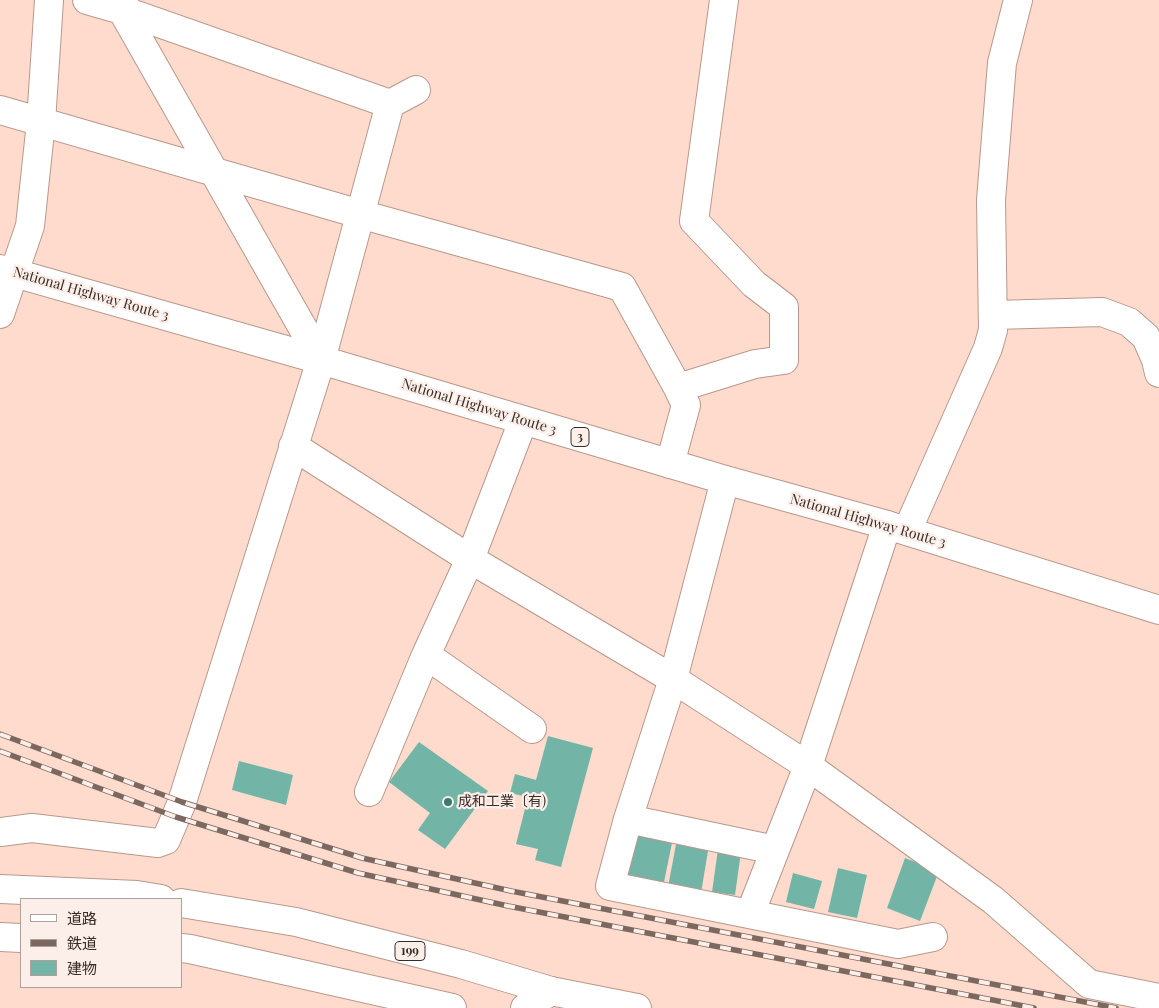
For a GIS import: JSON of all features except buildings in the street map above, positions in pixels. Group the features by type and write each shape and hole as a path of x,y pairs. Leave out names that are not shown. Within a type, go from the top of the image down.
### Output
{"main road":[{"path":"0,314 8,271 30,226 41,122 49,0"},
{"path":"87,0 123,5 390,104"},
{"path":"678,388 755,364 784,360 784,307 754,284 694,221 724,0"},
{"path":"750,914 808,766 897,528 988,348 993,330 994,315 992,190 1002,62 1018,0"},
{"path":"123,5 212,171 321,360"},
{"path":"0,832 32,828 158,843 166,840 182,802 321,360 390,104 416,90"},
{"path":"0,110 360,214 622,286 686,405 670,464"},
{"name":"National Highway Route 3","path":"8,271 321,360 725,480 897,528 1159,610"},
{"path":"994,315 1102,312 1129,322 1146,337 1156,360 1159,373"},
{"path":"370,792 426,655 470,559 523,421"},
{"path":"293,446 470,559 673,678 808,766 993,900 1089,984 1159,998"},
{"path":"725,480 673,678 628,819 610,886 898,944 933,937"},
{"path":"426,655 532,729"},
{"path":"628,819 775,850"},
{"path":"0,889 137,895 155,898"},
{"name":"199","path":"182,903 296,922 461,964 551,991 637,1008"},
{"path":"0,937 20,938"},
{"path":"182,948 452,1008"},
{"path":"525,1008 551,991"}],"railway":[{"path":"0,734 182,802 362,858 511,891 1116,1008"},
{"path":"0,751 176,817 358,873 508,906 1034,1008"}],"place":[{"name":"成和工業〔有)","path":"448,802"}]}
